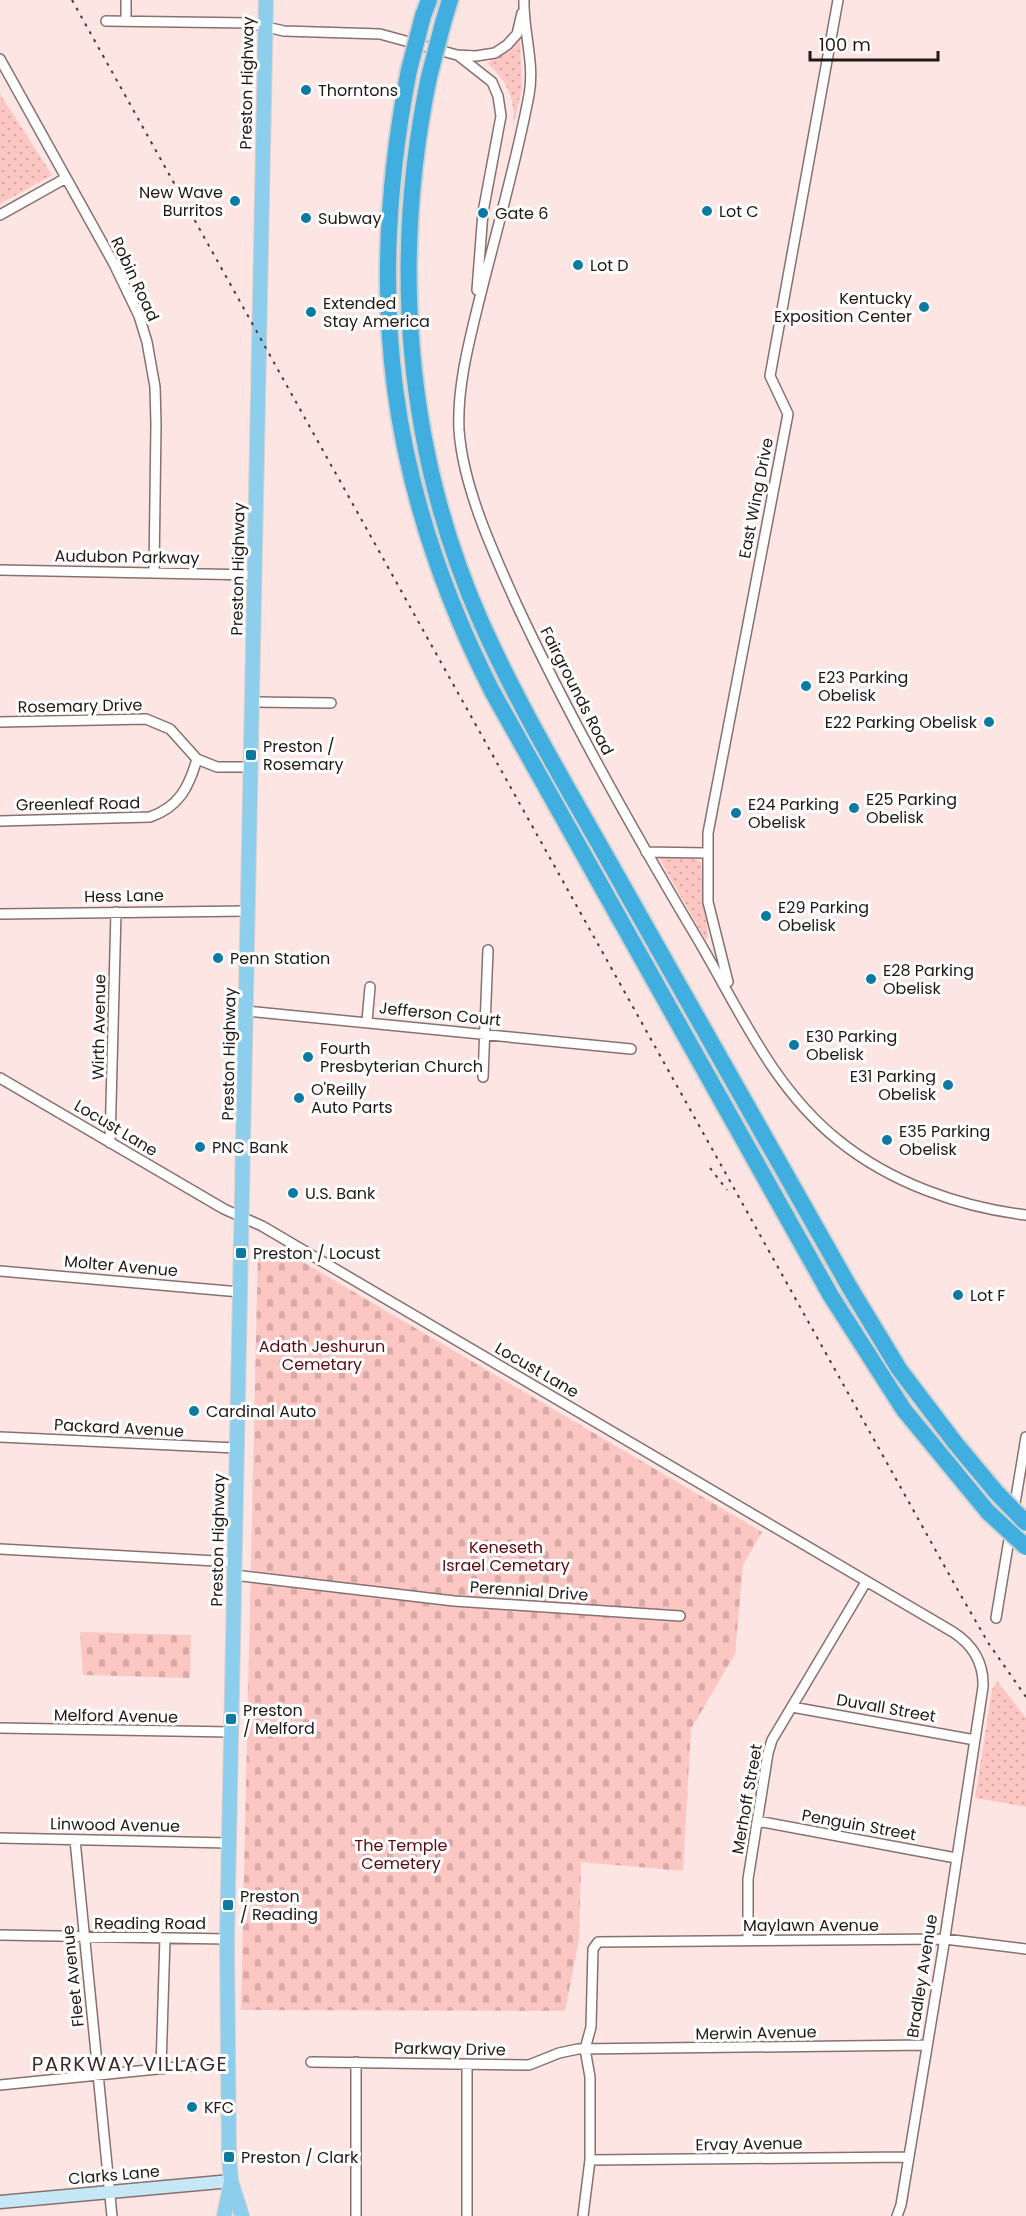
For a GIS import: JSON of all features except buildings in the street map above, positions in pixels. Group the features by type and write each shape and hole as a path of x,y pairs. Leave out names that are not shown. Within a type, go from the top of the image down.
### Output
{"highway":[{"path":"429,0 423,16 398,128 388,219 386,265 391,354 401,430 417,504 438,573 455,616 492,691 831,1296 904,1410 988,1512 1026,1547"},
{"path":"450,0 420,120 409,210 410,334 419,414 432,478 461,572 509,681 850,1288 899,1369 1019,1521"}],"main road":[{"name":"Preston Highway","path":"231,2181 226,2062 227,1939 266,0"},
{"path":"225,2216 231,2181"},
{"path":"231,2181 242,2216"}],"street":[{"path":"126,0 126,21"},
{"name":"East Wing Drive","path":"736,1003 713,931 706,883 706,853 722,749 788,414 770,376 838,0"},
{"path":"106,21 249,23 284,31 380,33 457,55 486,56 507,45 517,34 524,3"},
{"name":"Fairgrounds Road","path":"524,3 530,90 462,382 459,430 467,474 501,570 541,656 646,852 736,1003 750,1033 774,1072 801,1105 839,1141 873,1164 921,1188 966,1204 1026,1215"},
{"path":"457,55 492,82 498,96 501,116 483,212 475,320"},
{"name":"Robin Road","path":"0,59 133,303 151,357 156,424 154,572"},
{"path":"0,215 66,178"},
{"name":"Audubon Parkway","path":"0,570 254,575"},
{"path":"252,702 331,703"},
{"name":"Rosemary Drive","path":"0,722 146,719 170,729 197,759"},
{"path":"197,759 217,767 250,767"},
{"name":"Greenleaf Road","path":"0,821 150,817 163,813 178,800 190,782 197,759"},
{"path":"646,852 706,853"},
{"name":"Hess Lane","path":"0,914 248,911"},
{"name":"Wirth Avenue","path":"111,1143 116,912"},
{"path":"483,1077 488,950"},
{"path":"367,1021 370,987"},
{"name":"Jefferson Court","path":"246,1011 367,1021 631,1049"},
{"name":"Locust Lane","path":"0,1078 155,1169 385,1298 953,1632 973,1650 984,1677 975,1740"},
{"name":"Molter Avenue","path":"0,1271 240,1292"},
{"name":"Packard Avenue","path":"0,1437 236,1448"},
{"path":"996,1618 1019,1521 1026,1437"},
{"name":"Perennial Drive","path":"0,1550 234,1569 454,1601 680,1616"},
{"name":"Merhoff Street","path":"748,1939 748,1879 772,1740 866,1581"},
{"name":"Duvall Street","path":"792,1707 975,1740"},
{"name":"Melford Avenue","path":"0,1728 231,1732"},
{"name":"Bradley Avenue","path":"897,2216 945,1939 975,1740"},
{"name":"Penguin Street","path":"757,1821 956,1858"},
{"name":"Linwood Avenue","path":"0,1838 229,1843"},
{"name":"Fleet Avenue","path":"75,1840 112,2216"},
{"name":"Reading Road","path":"0,1935 227,1939"},
{"path":"161,2068 165,1938"},
{"name":"Maylawn Avenue","path":"585,2049 591,2027 595,1944 748,1939 945,1939 1026,1949"},
{"name":"Merwin Avenue","path":"585,2049 926,2045"},
{"path":"583,2216 583,2197 589,2184 590,2160 590,2077 585,2049"},
{"name":"Parkway Drive","path":"311,2062 529,2065 560,2053 585,2049"},
{"path":"0,2085 226,2062"},
{"path":"356,2062 356,2216"},
{"path":"467,2064 467,2216"},
{"name":"Ervay Avenue","path":"590,2160 909,2157"},
{"name":"Clarks Lane","path":"0,2202 231,2181"}],"green space":[{"path":"520,39 522,88 513,128 512,100 509,92 500,77 487,63 510,51"},
{"path":"0,94 52,175 0,204"},
{"path":"662,856 692,857 701,862 708,938 705,939 659,858"},
{"path":"258,1245 291,1255 762,1532 743,1565 735,1654 691,1729 683,1871 581,1862 579,1940 565,2011 241,2010"},
{"path":"80,1632 191,1635 190,1678 83,1675"},
{"path":"997,1681 1026,1718 1026,1807 975,1798 992,1690"}],"railway":[{"path":"72,0 960,1594 989,1644 1026,1697"},
{"path":"710,1168 727,1190"}],"place":[{"name":"Thorntons","path":"306,90"},
{"name":"New Wave Burritos","path":"235,201"},
{"name":"Lot C","path":"707,211"},
{"name":"Gate 6","path":"483,213"},
{"name":"Subway","path":"306,218"},
{"name":"Lot D","path":"578,265"},
{"name":"Kentucky Exposition Center","path":"924,307"},
{"name":"Extended Stay America","path":"311,312"},
{"name":"E23 Parking Obelisk","path":"806,686"},
{"name":"E22 Parking Obelisk","path":"989,722"},
{"name":"Preston / Rosemary","path":"251,755"},
{"name":"E25 Parking Obelisk","path":"854,808"},
{"name":"E24 Parking Obelisk","path":"736,813"},
{"name":"E29 Parking Obelisk","path":"766,916"},
{"name":"Penn Station","path":"218,958"},
{"name":"E28 Parking Obelisk","path":"871,979"},
{"name":"E30 Parking Obelisk","path":"794,1045"},
{"name":"Fourth Presbyterian Church","path":"308,1057"},
{"name":"E31 Parking Obelisk","path":"948,1085"},
{"name":"O'Reilly Auto Parts","path":"299,1098"},
{"name":"E35 Parking Obelisk","path":"887,1140"},
{"name":"PNC Bank","path":"200,1147"},
{"name":"U.S. Bank","path":"293,1193"},
{"name":"Preston / Locust","path":"241,1253"},
{"name":"Lot F","path":"958,1295"},
{"name":"Cardinal Auto","path":"194,1411"},
{"name":"Preston / Melford","path":"231,1719"},
{"name":"Preston / Reading","path":"228,1905"},
{"name":"KFC","path":"192,2107"},
{"name":"Preston / Clark","path":"229,2157"}],"district":[{"name":"PARKWAY VILLAGE","path":"130,2064"}],"park label":[{"name":"Adath Jeshurun Cemetary","path":"322,1355"},
{"name":"Keneseth Israel Cemetary","path":"506,1556"},
{"name":"The Temple Cemetery","path":"401,1854"}]}
